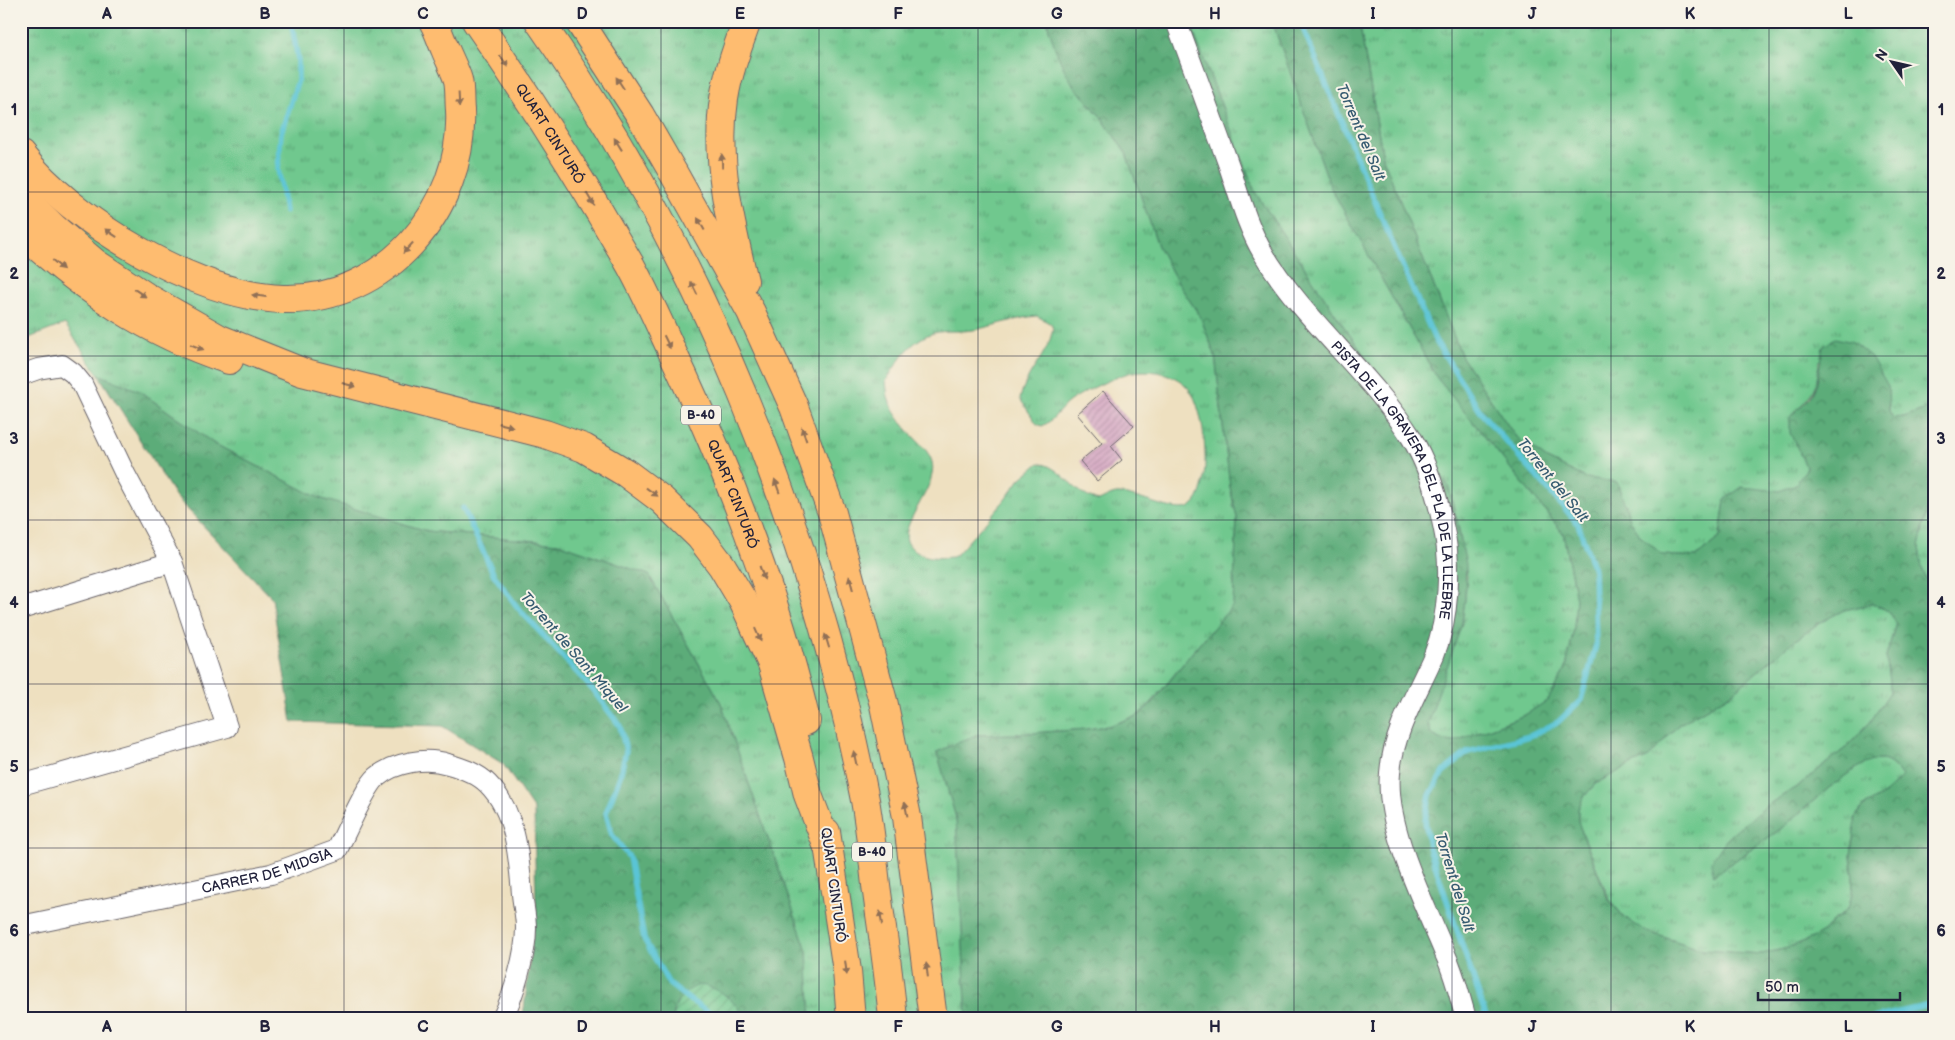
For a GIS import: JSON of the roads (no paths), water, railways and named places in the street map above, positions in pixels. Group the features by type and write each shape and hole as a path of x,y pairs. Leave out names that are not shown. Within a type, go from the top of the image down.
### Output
{"highway":[{"path":"21,155 46,184 89,218 138,250 171,268 217,287 246,294 283,299 343,291 374,275 399,257 420,234 436,212 453,172 461,131 458,81 432,21"},
{"name":"QUART CINTURÓ","path":"476,21 525,91 631,267 712,438 748,530 792,662 819,772 847,971 851,1019"},
{"name":"B-40","path":"539,21 629,162 671,240 722,348 750,415 790,522 840,688 865,802 893,1019"},
{"path":"579,21 640,114 751,312 794,407 832,513 884,705 907,816 933,1019"},
{"path":"747,21 735,53 724,99 722,144 723,174 729,218 751,312"},
{"path":"21,196 55,229 96,263 148,298 220,339 302,372 552,437 584,448 626,473 662,500 700,537 722,566 743,601 772,664 808,795 829,850"},
{"path":"21,232 68,274 97,295 165,335 258,369 302,372"}],"street":[{"name":"PISTA DE LA GRAVERA DEL PLA DE LA LLEBRE","path":"1176,21 1244,214 1260,249 1277,276 1381,398 1411,437 1427,468 1444,526 1448,564 1445,616 1435,651 1404,723 1393,755 1390,775 1392,805 1399,835 1416,883 1448,959 1466,1019"},
{"path":"21,375 38,369 62,365 73,372 82,384 125,474 172,562 226,727 21,785"},
{"path":"21,610 172,562"},
{"name":"CARRER DE MIDGIA","path":"21,926 271,874 337,850 375,778 394,766 416,762 439,761 468,770 488,784 503,804 518,853 526,929 519,972 502,1019"}],"waterway":[{"name":"Torrent de Sant Miquel","path":"285,211 278,169 281,133 298,80 298,60 291,21"},
{"name":"Torrent del Salt","path":"1300,21 1388,233 1435,340 1482,414 1578,524 1594,570 1596,645 1581,700 1558,722 1530,736 1468,752 1443,772 1430,795 1425,820 1429,847 1487,1019"},
{"name":"Torrent de Sant Miquel","path":"463,508 494,575 518,608 592,689 620,726 626,751 620,776 606,813 612,835 629,857 644,939 669,984 691,1001 721,1019"},
{"path":"1869,1019 1934,1004"}]}
